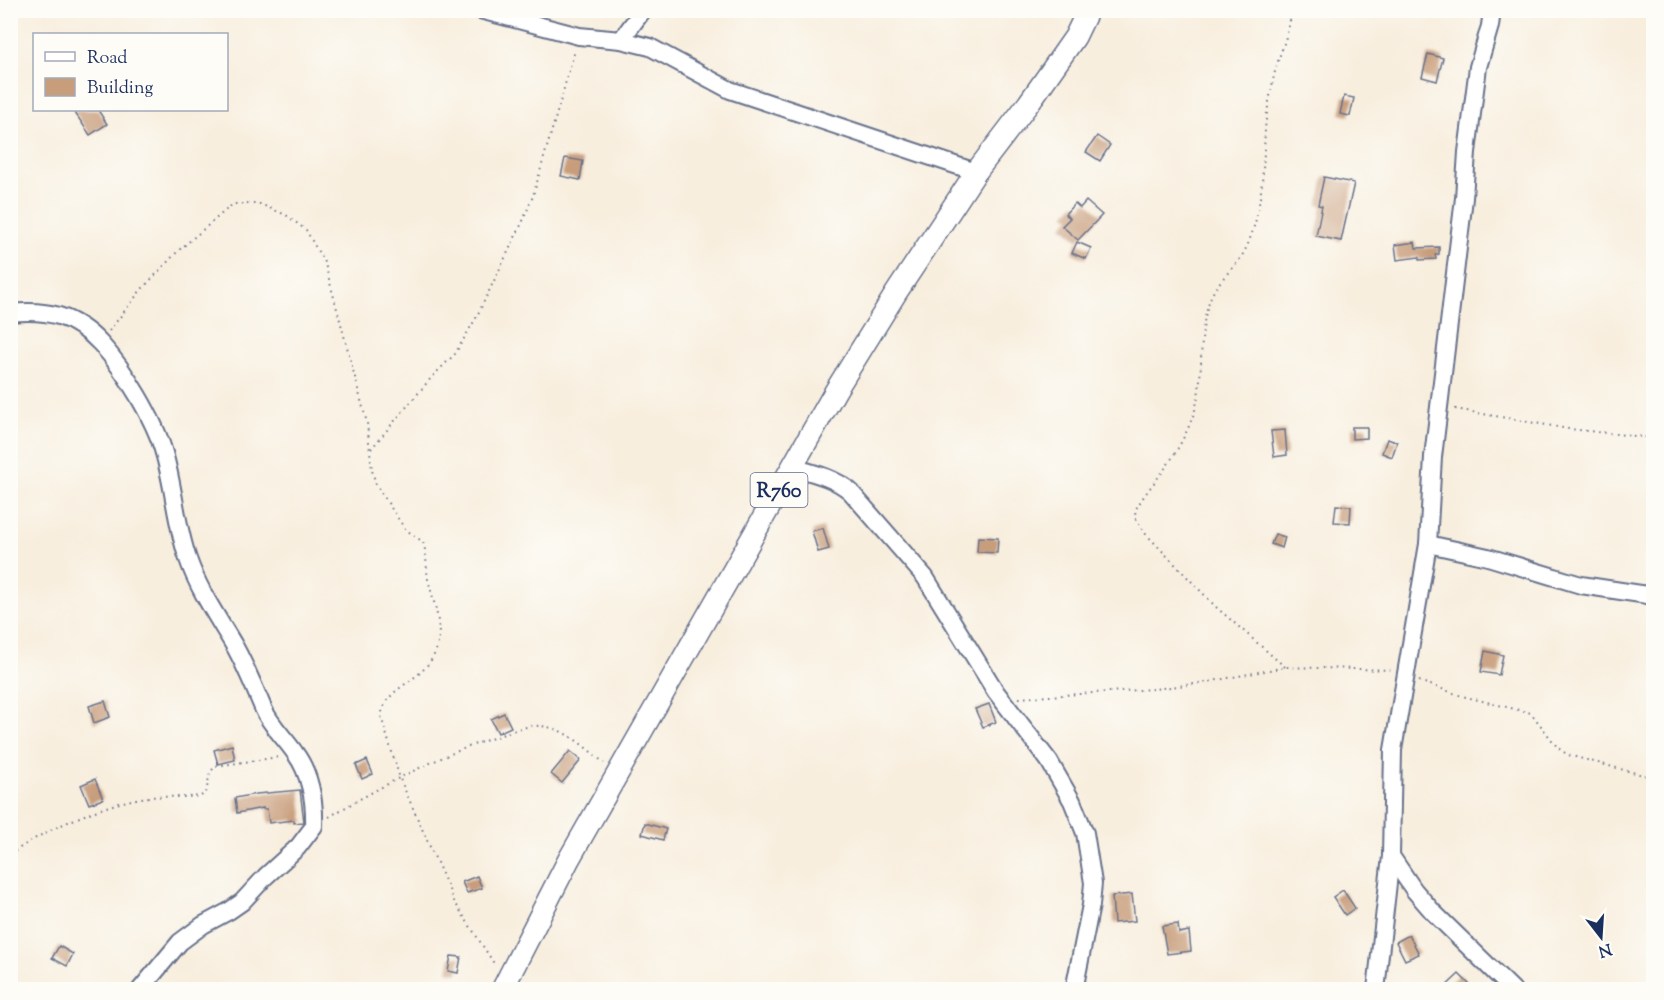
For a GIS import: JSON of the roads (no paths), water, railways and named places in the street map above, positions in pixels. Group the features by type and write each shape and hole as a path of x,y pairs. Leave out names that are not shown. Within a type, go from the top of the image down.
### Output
{"main road":[{"name":"R760","path":"504,986 569,859 792,467 872,332 976,172 1076,37 1088,10"}],"street":[{"path":"480,10 579,36 621,40 650,47 730,90 976,172"},
{"path":"621,40 643,10"},
{"path":"1376,990 1391,856 1393,750 1428,544 1433,457 1464,198 1467,152 1478,67 1490,26 1492,10"},
{"path":"10,313 48,312 67,318 100,343 126,378 147,412 164,450 187,558 196,579 213,614 249,673 265,712 296,754 310,786 314,826 298,846 242,902 180,942 154,982 140,990"},
{"path":"792,467 840,483 860,500 925,577 1002,698 1049,761 1072,801 1085,833 1093,883 1091,905 1074,990"},
{"path":"1428,544 1488,557 1581,585 1653,596"},
{"path":"1391,856 1414,890 1433,912 1514,990"}]}
